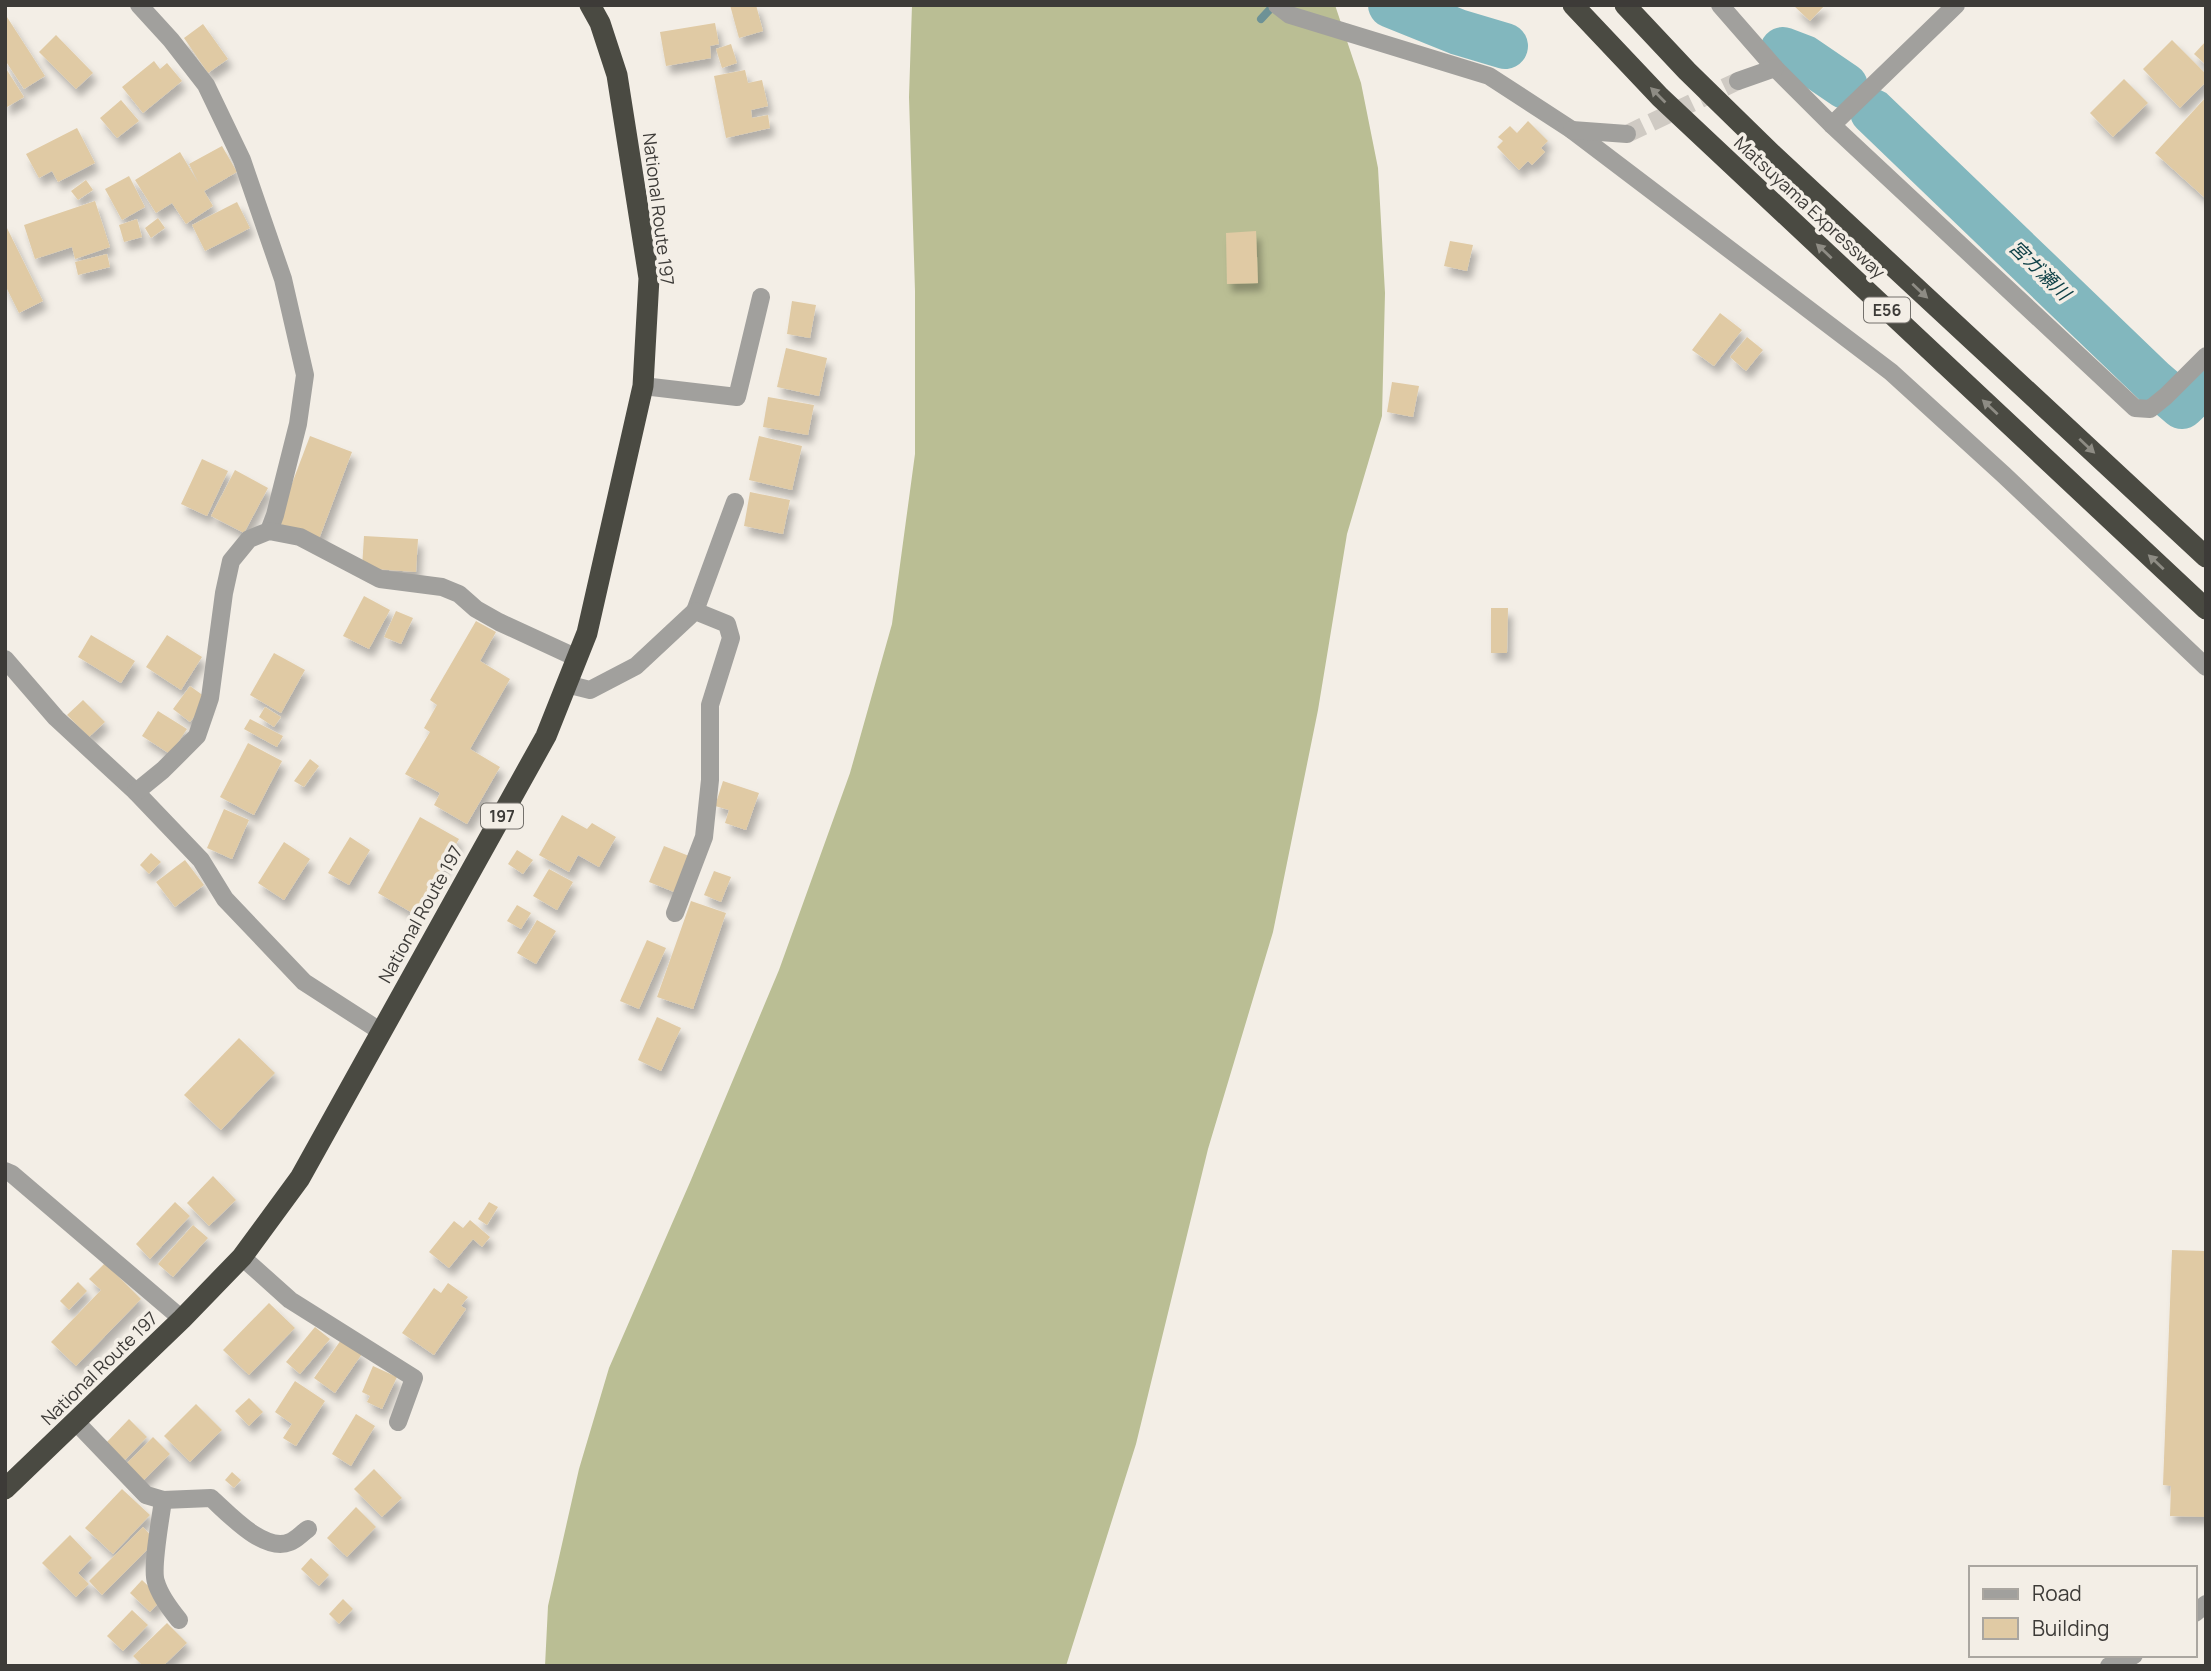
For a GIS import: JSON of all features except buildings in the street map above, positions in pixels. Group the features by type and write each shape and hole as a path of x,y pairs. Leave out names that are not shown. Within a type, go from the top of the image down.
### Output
{"highway":[{"name":"National Route 197","path":"5,1489 182,1319 242,1257 300,1178 546,736 587,633 643,386 649,278 617,75 600,23 590,5"},
{"name":"Matsuyama Expressway","path":"1573,5 1660,97 2206,609"},
{"name":"Matsuyama Expressway","path":"1625,5 1687,71 1772,154 2206,557"}],"street":[{"path":"139,5 206,85 242,160 283,279 305,375 298,424 269,531"},
{"path":"1277,5 1290,15 1489,76 1572,130 1891,373 2004,475 2206,667"},
{"path":"1720,5 1775,68 1832,125 2135,408 2150,409 2206,356"},
{"path":"1832,125 1956,5"},
{"path":"1738,81 1775,68"},
{"path":"1572,130 1627,134"},
{"path":"643,386 737,397 761,297"},
{"path":"566,684 590,690 636,666 695,611 735,502"},
{"path":"136,792 197,736 210,698 231,561 249,539 269,531 300,537 380,579 442,587 459,594 476,609 499,622 577,657"},
{"path":"675,913 704,837 710,780 710,705 731,638 727,624 695,611"},
{"path":"5,659 56,718 136,792 201,860 225,899 304,982 380,1031"},
{"path":"5,1171 12,1174 182,1319"},
{"path":"242,1257 290,1300 414,1378 398,1422"},
{"path":"76,1422 146,1494 163,1500 211,1499 260,1539 275,1545 289,1543 307,1529"},
{"path":"163,1500 155,1558 155,1581 179,1620"},
{"path":"2109,1666 2129,1657"}],"green space":[{"path":"912,5 1335,5 1361,83 1378,168 1385,293 1382,416 1347,534 1318,710 1273,932 1208,1149 1136,1444 1066,1666 545,1666 548,1606 579,1469 609,1368 779,970 850,773 892,624 915,454 915,291 909,97"}],"waterway":[{"path":"1261,19 1274,5"},
{"name":"宮ガ瀬川","path":"1391,5 1458,32 1505,46"},
{"name":"宮ガ瀬川","path":"1783,50 1804,58 1845,86"},
{"name":"宮ガ瀬川","path":"1873,112 2182,406 2206,383"}],"tunnel":[{"path":"1627,134 1738,81"}]}
